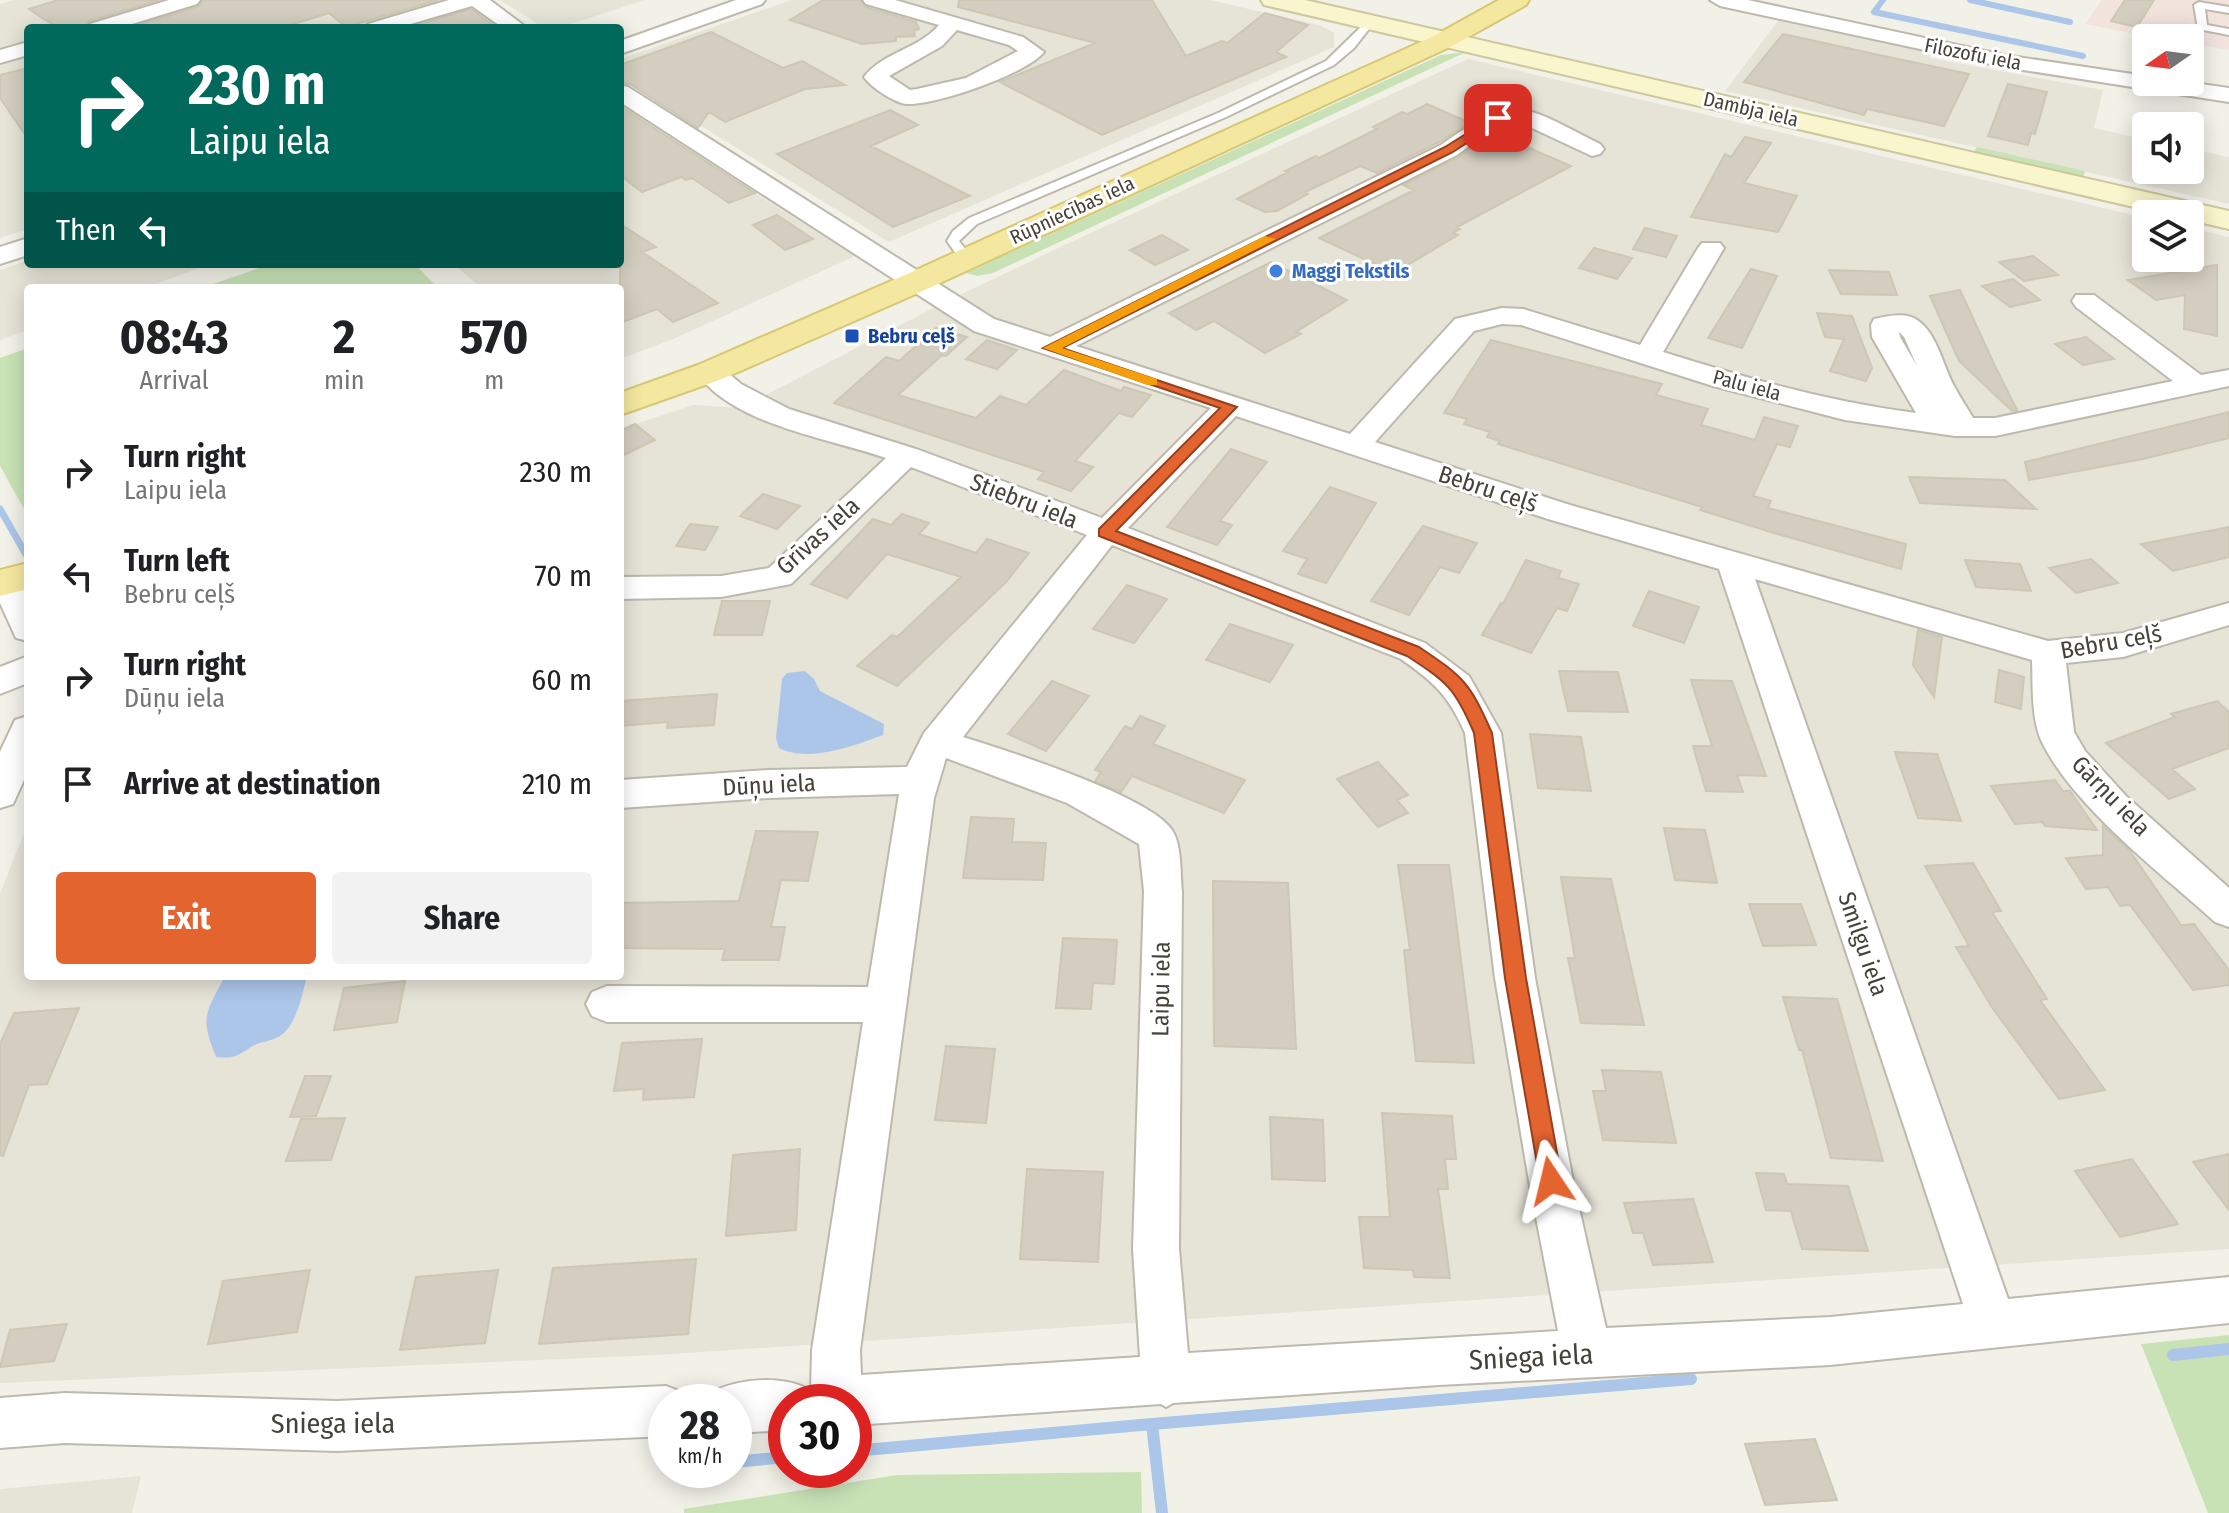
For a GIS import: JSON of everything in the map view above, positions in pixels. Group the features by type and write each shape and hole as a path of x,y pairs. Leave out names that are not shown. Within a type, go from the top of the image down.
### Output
{"main road":[{"name":"Rūpniecības iela","path":"624,404 710,372 916,282 1443,41 1517,0"}],"street":[{"path":"110,24 190,0"},
{"path":"389,24 471,0"},
{"path":"477,0 511,24"},
{"path":"624,47 755,0"},
{"path":"873,0 1016,41 1033,52 973,83 917,96 906,97 875,77 895,62 934,44 951,24"},
{"name":"Dambja iela","path":"1273,0 2229,220"},
{"name":"Filozofu iela","path":"1720,0 2004,61 2229,95"},
{"path":"684,7 705,19"},
{"path":"0,57 24,49"},
{"name":"Bebru ceļš","path":"624,95 984,325 1229,407 1734,565 2048,653 2123,645 2229,614"},
{"path":"1050,348 1449,150 1498,118 1510,114 1525,118 1592,149"},
{"path":"0,256 24,247"},
{"path":"1648,355 1711,248"},
{"path":"2085,301 2194,384"},
{"name":"Palu iela","path":"1356,445 1465,325 1480,319 1523,317 1723,380 1855,414 1950,426 1995,427 2229,378"},
{"name":"Stiebru iela","path":"710,372 725,387 769,413 906,455 1413,651 1454,679 1470,702 1483,733 1515,978 1551,1181 1587,1353"},
{"path":"835,1384 836,1350 884,1005 919,780 937,742 1105,533 1229,407"},
{"name":"Grīvas iela","path":"624,588 728,586 758,583 780,576 906,455"},
{"name":"Smilgu iela","path":"1734,565 1993,1323"},
{"path":"9,577 24,619"},
{"name":"Gārņu iela","path":"2048,653 2058,737 2081,770 2229,911"},
{"path":"0,682 24,670"},
{"path":"0,794 24,738"},
{"name":"Laipu iela","path":"937,742 1003,763 1073,793 1134,820 1157,837 1163,891 1156,1249 1166,1382"},
{"name":"Dūņu iela","path":"624,794 768,784 919,780"},
{"path":"607,1004 884,1005"},
{"name":"Sniega iela","path":"872,1400 1587,1353 1642,1353 1830,1341 2229,1300"},
{"name":"Sniega iela","path":"0,1423 65,1418 337,1426 648,1412"}],"lane":[{"path":"2229,10 2199,3 2202,27 2229,32"},
{"path":"966,258 953,241 973,221 1222,115 1330,63 1350,46 1368,23"}],"shaded area":[{"path":"15,0 458,0 491,24 24,24 24,230 0,238 0,4"},
{"path":"500,0 644,0 571,24 538,24"},
{"path":"792,0 1210,0 1319,25 1334,33 1334,47 889,242 624,78 624,58"},
{"path":"2102,0 2229,0 2229,50 2204,46 2204,24 2132,24 2132,33 2085,24"},
{"path":"1781,17 1932,50 1930,58 2103,90 2094,128 2132,137 2132,182 1725,91"},
{"path":"1468,59 2132,215 2132,272 2204,272 2204,231 2229,237 2229,1249 657,1355 0,1383 0,894 24,833 24,980 624,980 624,428 693,405 741,408 941,304"},
{"path":"624,111 855,256 671,340 624,358 624,284 477,284 458,268 624,268"},
{"path":"2204,152 2229,157 2229,204 2140,184 2204,184"},
{"path":"24,261 24,268 200,268 155,284 24,284 24,331 0,340 0,270"},
{"path":"141,1476 132,1513 0,1513 0,1489"}],"green space":[{"path":"1466,52 993,273 977,276 966,273 1441,55"},
{"path":"1977,147 2085,171 2082,181 1972,155"},
{"path":"259,268 419,268 434,284 213,284"},
{"path":"24,349 24,509 0,466 0,358"},
{"path":"2229,1335 2229,1513 2208,1513 2141,1344"},
{"path":"1141,1472 1142,1513 684,1513 684,1509 816,1488 872,1488 872,1479 897,1475"}],"water":[{"path":"805,671 820,691 884,724 883,735 845,748 817,753 804,754 779,748 776,738 782,679 787,673"},
{"path":"223,980 306,980 289,1028 283,1034 235,1056 216,1057 208,1033 209,1008"}],"building":[{"path":"58,0 159,0 87,24 52,24 29,9"},
{"path":"203,0 438,0 356,24 342,24 329,13 294,24 142,24 198,7"},
{"path":"823,0 860,0 865,7 916,22 919,29 914,30 915,36 896,37 896,41 862,44 790,20"},
{"path":"959,0 1152,0 1186,56 1222,41 1227,43 1265,13 1308,25 1276,52 1286,57 1102,135 1000,82 1095,43 958,7"},
{"path":"2125,0 2154,0 2139,24 2132,26 2111,21"},
{"path":"471,9 492,24 421,24"},
{"path":"711,32 783,68 802,61 845,85 805,89 725,122 709,112 698,128 624,83 624,64"},
{"path":"1783,34 1969,74 1944,126 1867,109 1864,115 1744,82"},
{"path":"24,69 24,133 0,98 0,75"},
{"path":"2008,84 2047,92 2035,134 2031,133 2028,145 1988,136"},
{"path":"1427,104 1470,123 1377,173 1360,166 1305,192 1308,194 1277,211 1265,212 1237,199 1288,172 1285,171 1377,129 1373,127 1402,112 1408,114"},
{"path":"624,109 755,193 729,203 692,178 686,180 681,177 642,192 624,178"},
{"path":"890,110 918,125 871,146 970,196 893,227 777,154"},
{"path":"1493,132 1571,166 1457,227 1460,229 1453,233 1458,235 1394,273 1319,238 1414,190 1403,185 1458,158"},
{"path":"1745,137 1771,143 1744,183 1797,196 1778,232 1691,217 1725,154 1731,157"},
{"path":"777,215 813,239 785,250 753,225"},
{"path":"624,227 656,247 642,252 718,303 673,322 657,309 624,321 624,284 620,284 620,268 624,268"},
{"path":"1645,228 1677,236 1666,257 1633,249"},
{"path":"1162,235 1188,250 1155,265 1130,250"},
{"path":"1594,248 1632,258 1617,279 1579,268"},
{"path":"2033,256 2058,275 2024,281 1999,262"},
{"path":"1271,262 1347,300 1296,332 1301,334 1265,353 1214,321 1196,330 1169,313"},
{"path":"2217,265 2217,336 2184,329 2185,295 2156,300 2128,280 2175,272 2204,272 2204,267"},
{"path":"1751,269 1777,276 1742,348 1708,338"},
{"path":"1829,270 1889,272 1897,295 1841,294"},
{"path":"2013,279 2040,300 2010,307 1982,286"},
{"path":"1960,290 2017,410 2012,411 1959,361 1930,296"},
{"path":"1817,313 1852,316 1872,368 1866,381 1830,371 1844,339 1825,337"},
{"path":"936,328 967,337 898,395 976,418 1000,396 1026,405 1064,370 1121,391 1124,387 1151,395 1132,417 1119,413 1075,461 1093,467 1071,491 1038,479 1044,472 834,403 886,357 899,361"},
{"path":"2086,337 2114,359 2083,365 2055,344"},
{"path":"987,340 1017,350 997,369 966,359"},
{"path":"1491,340 1662,384 1656,395 1708,409 1701,425 1755,440 1764,417 1798,426 1790,447 1777,444 1753,496 1771,501 1768,508 1906,544 1901,569 1774,533 1700,510 1702,507 1498,444 1500,441 1487,437 1490,432 1464,424 1467,419 1444,413"},
{"path":"2229,412 2229,438 2143,459 2029,480 2025,462"},
{"path":"635,424 655,440 624,455 624,429"},
{"path":"1231,449 1267,462 1220,521 1232,525 1217,545 1167,527"},
{"path":"1909,477 2005,480 2036,509 1920,503"},
{"path":"1330,487 1376,503 1326,583 1298,574 1307,559 1283,551"},
{"path":"763,494 800,506 777,529 740,516"},
{"path":"902,514 929,523 919,534 976,553 987,539 1029,553 1006,582 897,686 857,666 892,635 897,637 961,577 887,554 847,598 811,584 873,519 891,525"},
{"path":"690,524 718,527 705,550 676,546"},
{"path":"1423,526 1477,543 1459,573 1440,567 1409,615 1371,601"},
{"path":"2229,527 2229,557 2173,571 2141,544"},
{"path":"2091,559 2118,583 2076,593 2049,568"},
{"path":"1526,560 1561,571 1558,578 1579,584 1567,611 1557,608 1531,653 1482,635 1503,604"},
{"path":"1965,560 2020,564 2031,591 1976,587"},
{"path":"1127,585 1167,599 1134,643 1093,629"},
{"path":"1649,591 1699,607 1684,643 1633,626"},
{"path":"722,601 770,601 762,635 714,635"},
{"path":"1230,624 1293,645 1270,682 1206,660"},
{"path":"1918,630 1942,637 1934,697 1913,665"},
{"path":"1999,670 2024,677 2021,709 1995,702"},
{"path":"1559,671 1618,672 1628,712 1568,711"},
{"path":"1691,680 1732,681 1766,776 1737,775 1743,792 1706,791 1693,746 1712,746"},
{"path":"1052,681 1089,696 1046,751 1008,734"},
{"path":"717,694 714,725 667,728 668,722 624,726 624,701"},
{"path":"2217,701 2229,712 2229,748 2172,769 2195,789 2169,799 2106,743 2175,717 2171,714"},
{"path":"1140,716 1165,726 1153,744 1245,780 1224,813 1132,776 1121,792 1095,781 1101,772 1095,770 1125,726 1132,729"},
{"path":"1530,734 1581,737 1591,791 1538,788"},
{"path":"1895,752 1937,754 1961,821 1918,818"},
{"path":"1378,762 1408,795 1397,800 1408,813 1378,827 1337,779"},
{"path":"2055,780 2063,791 2070,791 2097,830 2045,826 2042,822 2015,824 1991,786"},
{"path":"971,817 1014,819 1012,842 1046,843 1043,880 963,878"},
{"path":"2103,826 2129,850 2181,925 2194,924 2229,970 2229,985 2193,990 2130,905 2120,906 2108,887 2086,889 2066,858 2103,855"},
{"path":"1664,828 1705,830 1717,883 1675,880"},
{"path":"756,831 818,832 808,881 781,880 771,927 785,927 779,960 722,960 725,949 624,948 624,903 739,901"},
{"path":"1973,863 2001,911 1992,912 2047,999 2040,1000 2105,1090 2059,1099 1991,1006 1956,947 1969,946 1925,866"},
{"path":"1398,865 1449,865 1474,1063 1416,1061 1404,950 1410,950"},
{"path":"1561,877 1611,879 1644,1025 1581,1023 1568,958 1575,958"},
{"path":"1213,881 1288,883 1296,1049 1214,1046"},
{"path":"1749,904 1801,904 1816,945 1763,946"},
{"path":"1063,938 1117,940 1114,984 1093,983 1091,1009 1056,1008"},
{"path":"405,981 397,1022 334,1030 344,988"},
{"path":"1783,997 1837,999 1883,1161 1831,1158 1802,1050 1799,1050"},
{"path":"79,1008 47,1084 29,1085 3,1156 0,1155 0,1044 14,1013"},
{"path":"702,1039 694,1097 643,1100 644,1089 614,1091 622,1043"},
{"path":"946,1046 995,1049 986,1123 935,1120"},
{"path":"1602,1070 1661,1072 1676,1143 1603,1140 1593,1091 1606,1091"},
{"path":"305,1076 331,1076 316,1116 290,1117"},
{"path":"1382,1113 1452,1116 1456,1159 1445,1159 1448,1189 1438,1189 1450,1278 1414,1277 1413,1270 1364,1268 1359,1217 1390,1217"},
{"path":"1270,1117 1323,1120 1325,1181 1272,1179"},
{"path":"345,1118 331,1160 286,1161 301,1119"},
{"path":"800,1149 796,1230 726,1236 733,1155"},
{"path":"2229,1154 2229,1210 2193,1162"},
{"path":"2132,1159 2178,1224 2120,1237 2075,1171"},
{"path":"1027,1169 1103,1172 1098,1262 1020,1259"},
{"path":"1756,1173 1784,1174 1787,1184 1848,1186 1868,1251 1802,1249 1791,1211 1766,1210"},
{"path":"1693,1199 1713,1262 1653,1265 1643,1233 1633,1233 1624,1203"},
{"path":"696,1259 688,1334 539,1344 553,1268"},
{"path":"310,1270 297,1332 208,1344 223,1281"},
{"path":"498,1270 485,1343 400,1350 416,1277"},
{"path":"67,1324 54,1361 0,1367 10,1330"},
{"path":"1815,1439 1837,1500 1765,1505 1745,1444"}],"waterway":[{"path":"1883,0 1874,12 2083,56"},
{"path":"1970,0 2070,22"},
{"path":"0,509 24,551"},
{"path":"2173,1355 2229,1349"},
{"path":"1152,1424 1691,1379"},
{"path":"872,1449 1152,1424"},
{"path":"1152,1424 1162,1513"},
{"path":"752,1460 768,1459"}],"slow traffic":[{"path":"1152,382 1050,348 1269,239"}],"place":[{"name":"Maggi Tekstils","path":"1276,271"},
{"name":"Bebru ceļš","path":"852,336"}],"route":[{"path":"1498,118 1449,150 1050,348 1229,407 1105,533 1413,651 1454,679 1470,702 1483,733 1515,978 1551,1181"}]}
